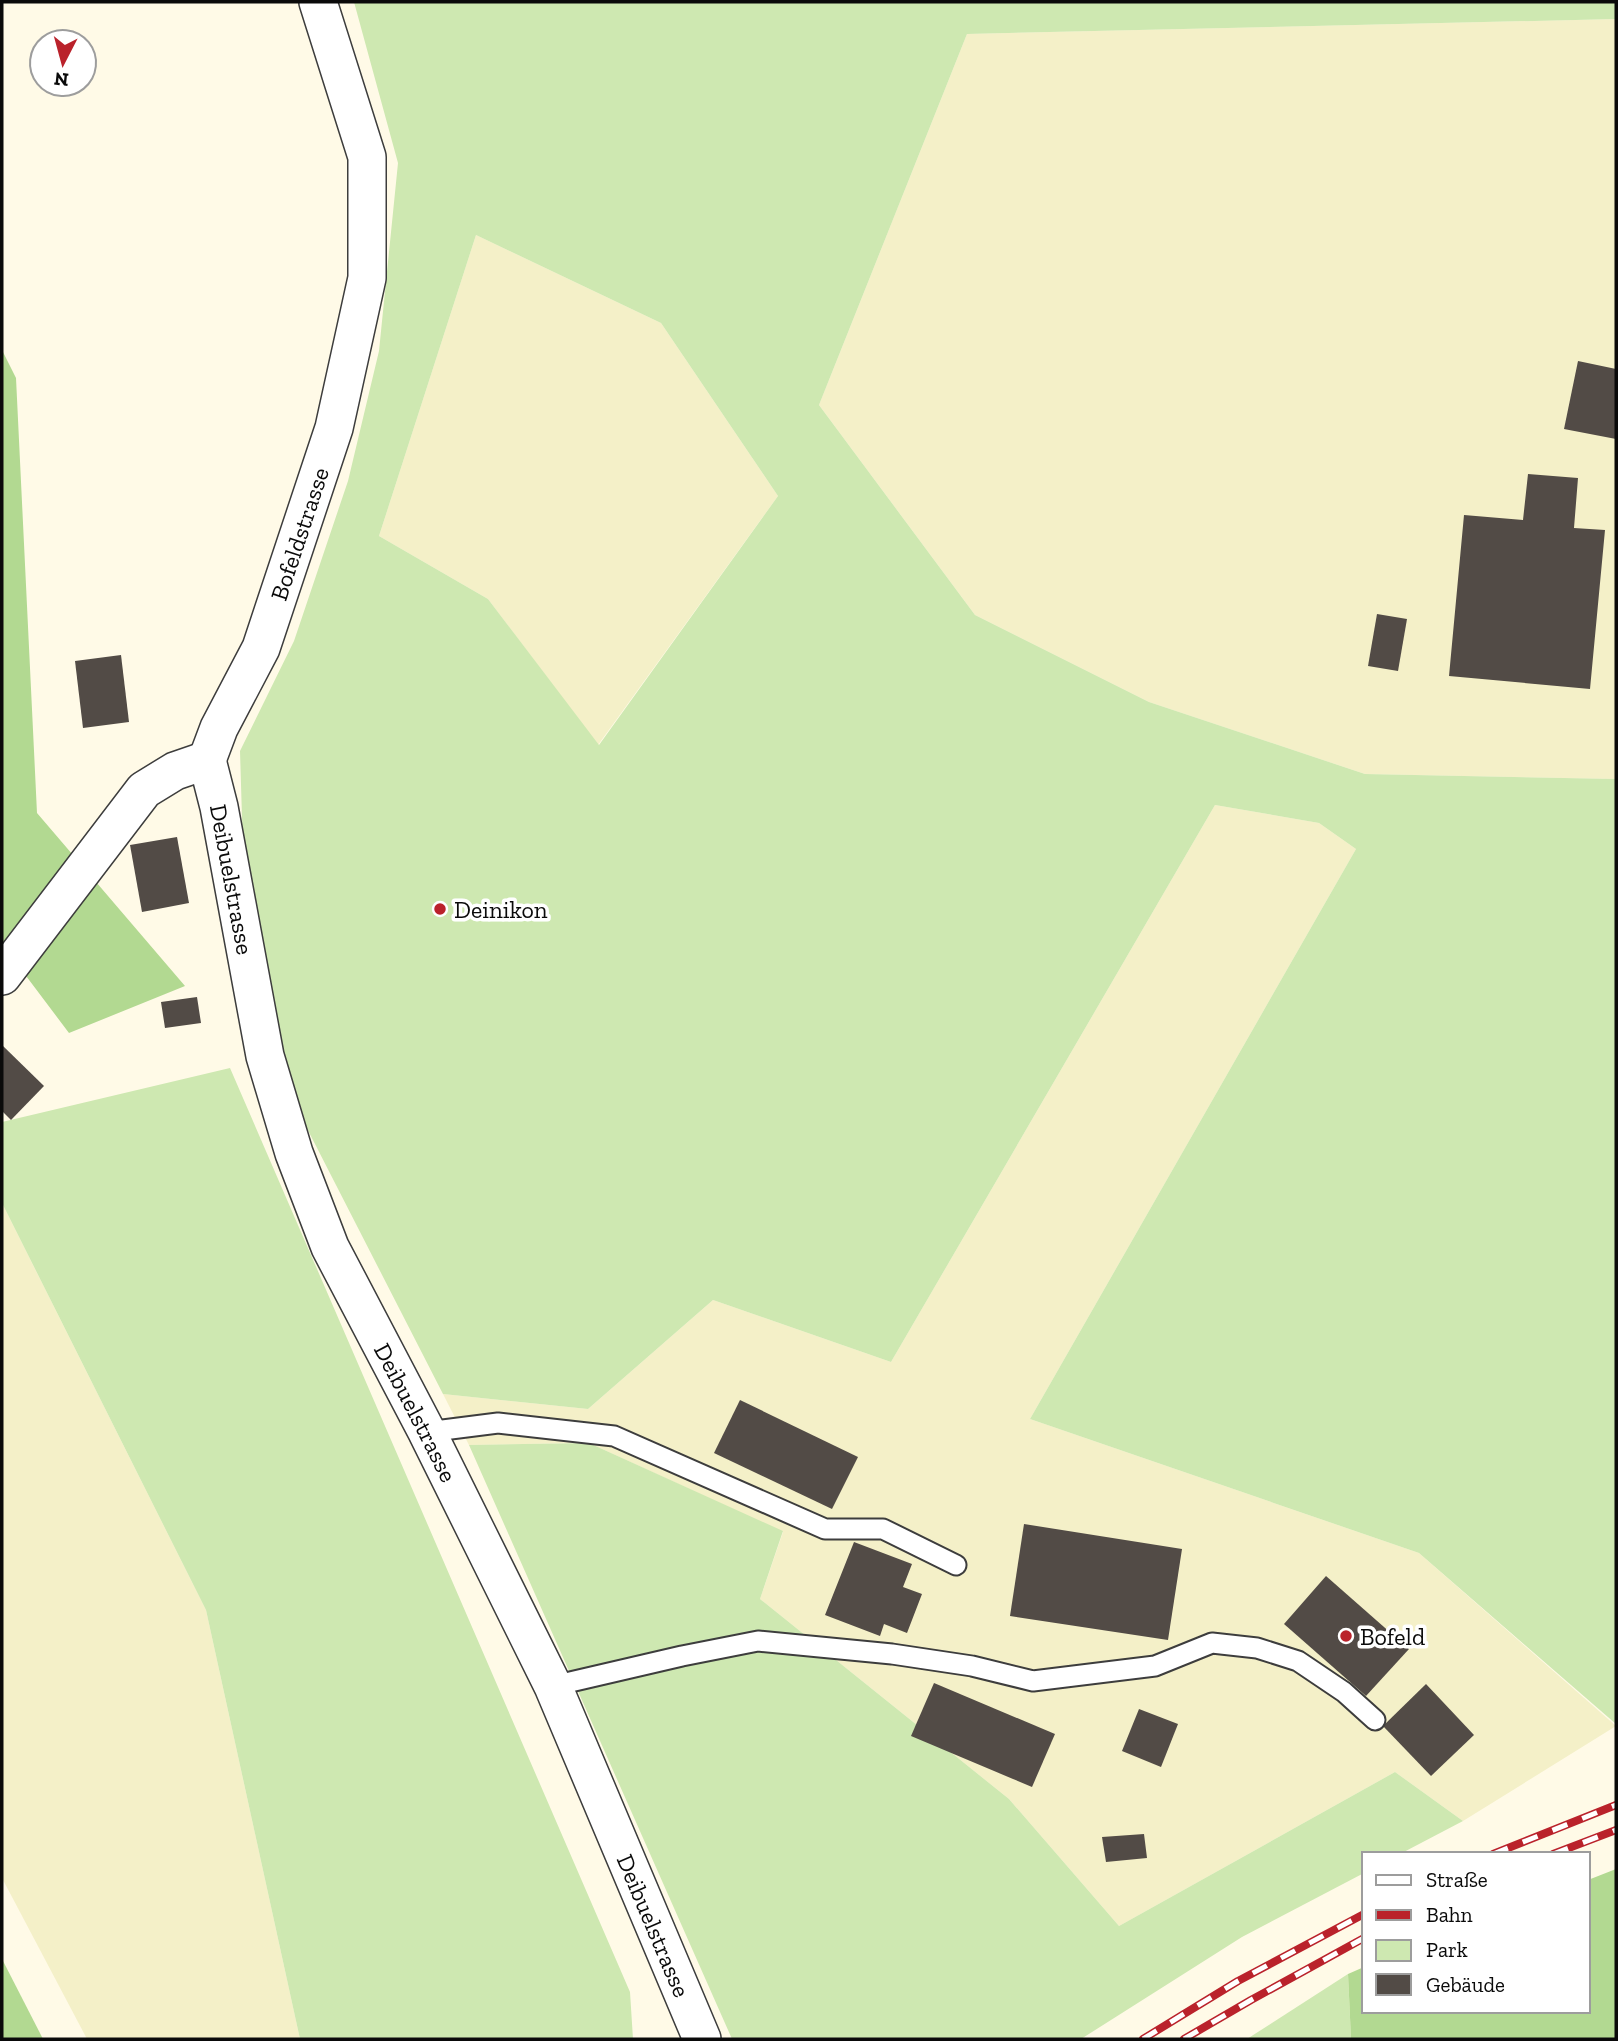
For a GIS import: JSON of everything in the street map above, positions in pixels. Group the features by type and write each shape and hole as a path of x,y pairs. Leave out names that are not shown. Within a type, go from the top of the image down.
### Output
{"street":[{"name":"Bofeldstrasse","path":"207,760 219,728 261,648 334,428 367,278 366,157 318,2"},
{"path":"2,975 144,790 175,771 207,760"},
{"name":"Deibuelstrasse","path":"207,760 219,807 265,1056 293,1153 330,1247 427,1432 553,1686 702,2039"}],"lane":[{"path":"427,1432 498,1423 614,1436 825,1529 883,1530 956,1565"},
{"path":"553,1686 758,1641 905,1656 972,1666 1033,1681 1155,1666 1212,1643 1257,1648 1298,1661 1344,1692 1375,1720"}],"shaded area":[{"path":"1616,19 1616,779 1365,774 1149,702 975,615 819,405 967,34"},
{"path":"476,235 661,323 778,496 598,745 488,599 379,536"},
{"name":"Bofeld","path":"1215,805 1319,823 1356,849 1030,1419 1419,1553 1616,1726 1463,1821 1395,1772 1119,1926 1009,1799 760,1599 783,1532 589,1443 469,1445 443,1394 588,1409 713,1300 891,1362"},
{"path":"2,1203 206,1610 300,2039 87,2039 2,1878"}],"green space":[{"path":"354,2 1616,2 1616,19 967,34 819,405 975,615 1149,702 1365,774 1616,779 1616,1724 1419,1553 1030,1419 1356,849 1319,823 1215,805 891,1362 713,1300 588,1409 443,1394 272,1060 243,851 240,751 294,641 348,481 379,351 398,163","holes":["476,235 661,323 778,496 599,745 488,599 379,536"]},
{"path":"2,350 16,378 37,813 185,986 69,1033 2,944"},
{"path":"230,1068 630,1992 633,2039 300,2039 206,1610 2,1203 2,1122"},
{"path":"589,1443 783,1531 760,1599 1009,1799 1119,1926 1395,1772 1463,1821 1404,1852 1362,1852 1362,1874 1242,1937 1081,2039 732,2039 469,1445"},
{"path":"1616,1869 1616,2039 1351,2039 1348,1974 1362,1968 1362,2013 1590,2013 1590,1879"},
{"path":"2,1959 43,2039 2,2039"},
{"path":"1348,1974 1351,2039 1247,2039"}],"building":[{"path":"1578,361 1616,369 1616,439 1564,429"},
{"path":"1528,474 1578,478 1574,528 1605,530 1590,689 1449,676 1464,515 1523,520"},
{"path":"1377,614 1407,619 1398,671 1368,666"},
{"path":"121,655 129,722 83,728 75,661"},
{"path":"177,837 189,903 142,912 130,845"},
{"path":"197,997 201,1023 165,1028 161,1002"},
{"path":"2,1045 44,1086 11,1120 2,1111"},
{"path":"740,1400 858,1457 832,1509 714,1453"},
{"path":"1024,1524 1182,1549 1168,1640 1010,1616"},
{"path":"854,1542 912,1564 903,1587 922,1594 907,1633 884,1624 880,1636 825,1615"},
{"name":"Bofeld","path":"1326,1576 1409,1649 1366,1696 1284,1624"},
{"path":"934,1683 1055,1734 1032,1787 911,1736"},
{"path":"1426,1684 1474,1735 1431,1776 1383,1726"},
{"path":"1139,1709 1178,1724 1161,1767 1122,1751"},
{"path":"1144,1834 1147,1858 1106,1862 1102,1837"}],"railway":[{"path":"1498,1852 1616,1805"},
{"path":"1558,1852 1616,1830"},
{"path":"1143,2039 1238,1981 1362,1915"},
{"path":"1184,2039 1362,1939"}],"place":[{"name":"Deinikon","path":"440,909"},
{"name":"Bofeld","path":"1346,1636"}]}
